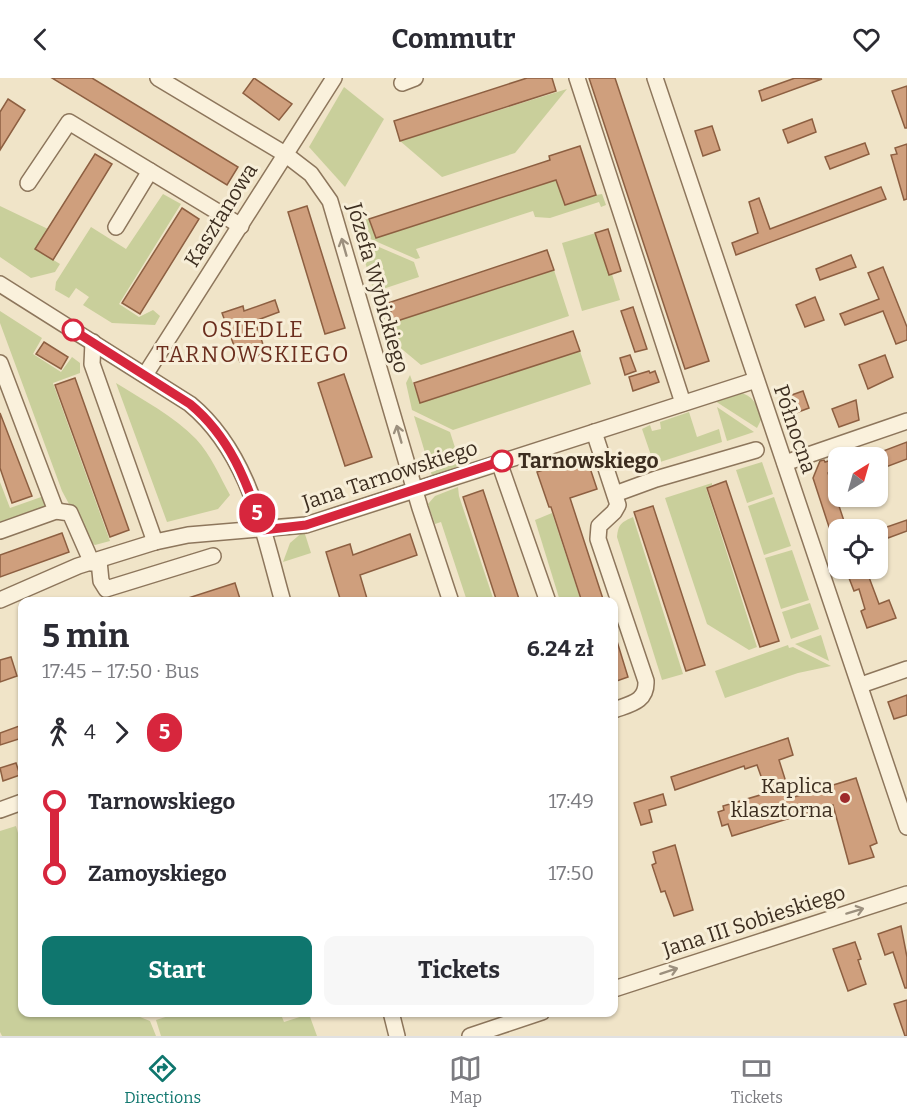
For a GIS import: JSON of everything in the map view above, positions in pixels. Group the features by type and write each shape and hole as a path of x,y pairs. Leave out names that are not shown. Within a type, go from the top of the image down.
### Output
{"street":[{"name":"Józefa Wybickiego","path":"158,78 285,154 311,174 330,201 415,490 449,597"},
{"name":"Kasztanowa","path":"145,375 334,78"},
{"path":"577,78 683,403"},
{"name":"Północna","path":"655,78 907,827"},
{"path":"28,183 69,122 241,226"},
{"path":"116,227 150,171"},
{"path":"0,284 190,404 208,419 237,461 250,492 282,597"},
{"path":"93,342 92,364 155,542"},
{"path":"0,363 56,512"},
{"name":"Jana Tarnowskiego","path":"0,600 78,566 155,542 188,535 306,525 756,380"},
{"path":"785,464 907,421"},
{"path":"594,432 618,505 599,526 598,538 618,597"},
{"path":"615,494 656,479 756,450"},
{"path":"499,462 546,597"},
{"path":"0,531 56,512 70,513 106,589 213,556"},
{"path":"618,598 646,681 646,690 639,701 618,709"},
{"path":"861,685 907,669"},
{"path":"0,810 18,803"},
{"name":"Jana III Sobieskiego","path":"618,988 907,894"},
{"path":"392,1017 398,1036"},
{"path":"470,1036 527,1017"}],"green space":[{"path":"344,87 384,119 345,187 309,147"},
{"path":"567,89 515,153 442,177 400,141"},
{"path":"556,180 596,195 602,194 606,205 601,207 599,202 550,218 535,217 533,211 416,249 420,258 416,259 357,233 351,215 365,209 376,238"},
{"path":"163,194 181,204 119,304 139,317 153,310 160,316 155,325 112,323 83,305 89,297 76,288 69,298 55,290 56,282 91,227 126,249"},
{"path":"0,206 48,229 36,249 60,264 55,272 31,278 0,257"},
{"path":"599,232 620,300 582,311 562,243"},
{"path":"358,238 414,262 419,277 374,292"},
{"path":"554,270 569,316 421,365 391,340 377,297 384,294 394,322"},
{"path":"0,311 42,338 33,354 61,372 72,357 80,363 80,373 53,383 110,541 95,545 89,541 62,491 0,323"},
{"path":"580,351 591,384 453,430 412,410 406,383 410,375 420,403"},
{"path":"116,383 168,416 201,445 230,495 218,509 167,522"},
{"path":"738,392 751,398 756,405 762,418 757,428 715,401"},
{"path":"717,407 754,432 727,441"},
{"path":"689,412 697,437 719,429 722,442 654,464 642,429 650,425 652,431 661,429 660,422"},
{"path":"414,416 450,432 460,463 454,469 432,476"},
{"path":"762,462 773,494 747,503 736,470"},
{"path":"0,482 10,508 44,496 47,499 45,508 0,523"},
{"path":"712,483 706,488 757,647 749,650 707,624 665,498"},
{"path":"458,487 493,597 466,597 441,522 435,524 428,504 435,496"},
{"path":"774,497 791,546 764,555 748,506"},
{"path":"552,513 580,597 559,597 535,520"},
{"path":"633,517 683,674 662,680 617,537 621,524"},
{"path":"304,531 311,553 283,562 290,543"},
{"path":"792,550 809,600 781,609 765,558"},
{"path":"810,603 819,629 791,639 782,612"},
{"path":"821,635 829,661 795,644"},
{"path":"788,645 789,648 793,647 831,666 798,673 725,698 715,671"},
{"path":"16,826 18,833 18,1017 140,1017 150,1021 156,1036 2,1036 0,1032 0,831"},
{"path":"165,1017 282,1017 284,1022 300,1017 310,1017 317,1036 161,1036 156,1020"}],"building":[{"path":"52,78 92,78 238,167 227,185"},
{"path":"254,78 292,104 279,120 243,93"},
{"path":"527,78 552,78 556,91 400,141 394,121"},
{"path":"589,78 615,78 709,361 685,369"},
{"path":"795,78 822,79 762,101 759,91"},
{"path":"907,86 907,128 905,128 892,91"},
{"path":"8,99 25,110 0,150 0,112"},
{"path":"812,119 816,132 788,143 783,130"},
{"path":"712,126 720,150 703,156 695,131"},
{"path":"865,143 869,154 830,169 825,157"},
{"path":"907,144 907,199 904,200 891,155 897,154 895,148"},
{"path":"580,146 596,195 565,205 556,180 376,238 369,219 550,160 549,156"},
{"path":"95,154 112,164 53,260 35,249"},
{"path":"881,187 886,199 736,255 732,243 758,233 749,202 759,198 770,229"},
{"path":"307,206 345,328 325,334 288,212"},
{"path":"182,208 199,219 140,314 122,303"},
{"path":"608,229 621,271 609,275 595,233"},
{"path":"547,250 554,270 394,322 388,303"},
{"path":"851,255 856,267 820,280 816,269"},
{"path":"883,267 907,327 907,340 896,344 883,311 845,325 840,314 879,299 868,273"},
{"path":"815,297 824,320 805,327 796,305"},
{"path":"275,300 279,312 255,321 266,353 240,362 222,313 243,306 244,311"},
{"path":"633,307 647,349 635,352 621,311"},
{"path":"573,331 580,351 420,403 414,383"},
{"path":"44,342 68,357 61,369 36,354"},
{"path":"630,355 636,371 625,375 620,358"},
{"path":"885,355 893,377 868,389 859,365"},
{"path":"649,371 650,373 655,371 659,382 633,391 629,377"},
{"path":"344,374 372,457 345,466 318,383"},
{"path":"75,378 129,530 110,537 55,385"},
{"path":"803,391 809,408 793,414 786,397"},
{"path":"856,400 859,420 839,427 832,409"},
{"path":"0,413 32,496 12,503 0,468"},
{"path":"907,442 907,459 888,466 888,449"},
{"path":"586,456 597,489 570,498 602,597 580,597 537,472"},
{"path":"820,461 828,461 828,507 839,507 843,519 828,519 828,524 813,478"},
{"path":"726,481 779,641 760,647 707,488"},
{"path":"483,490 518,597 495,597 463,497"},
{"path":"653,506 705,665 686,671 634,512"},
{"path":"907,520 907,531 888,538 888,527"},
{"path":"62,533 69,552 0,577 0,555"},
{"path":"410,534 417,555 360,575 367,597 340,597 326,552 350,544 353,555"},
{"path":"849,579 870,579 879,604 889,600 896,618 867,628 861,611 865,609 859,589 854,591"},
{"path":"235,583 239,597 191,597"},
{"path":"618,644 628,677 618,681"},
{"path":"11,657 17,676 0,682 0,660"},
{"path":"907,695 907,715 894,719 888,702"},
{"path":"18,726 18,739 0,745 0,733"},
{"path":"788,738 793,755 779,760 791,798 856,778 877,843 870,846 874,857 849,864 833,805 732,836 728,824 722,826 718,812 724,810 723,806 767,793 757,765 745,769 744,766 675,790 671,777"},
{"path":"16,763 18,776 3,781 0,768"},
{"path":"663,794 666,805 649,810 652,822 641,825 634,803"},
{"path":"675,845 693,910 674,916 665,891 661,892 652,865 656,863 653,852"},
{"path":"901,926 907,957 907,988 905,988 893,952 885,955 878,934"},
{"path":"855,942 866,984 848,991 833,949"},
{"path":"907,1000 907,1036 905,1036 894,1004"}],"bus line":[{"name":"5","path":"73,330 190,404 208,419 237,461 263,530 306,525 502,461"}],"place":[{"name":"Tarnowskiego","path":"502,461"},
{"name":"Kaplica klasztorna","path":"845,798"}],"district":[{"name":"OSIEDLE TARNOWSKIEGO","path":"253,342"}]}
